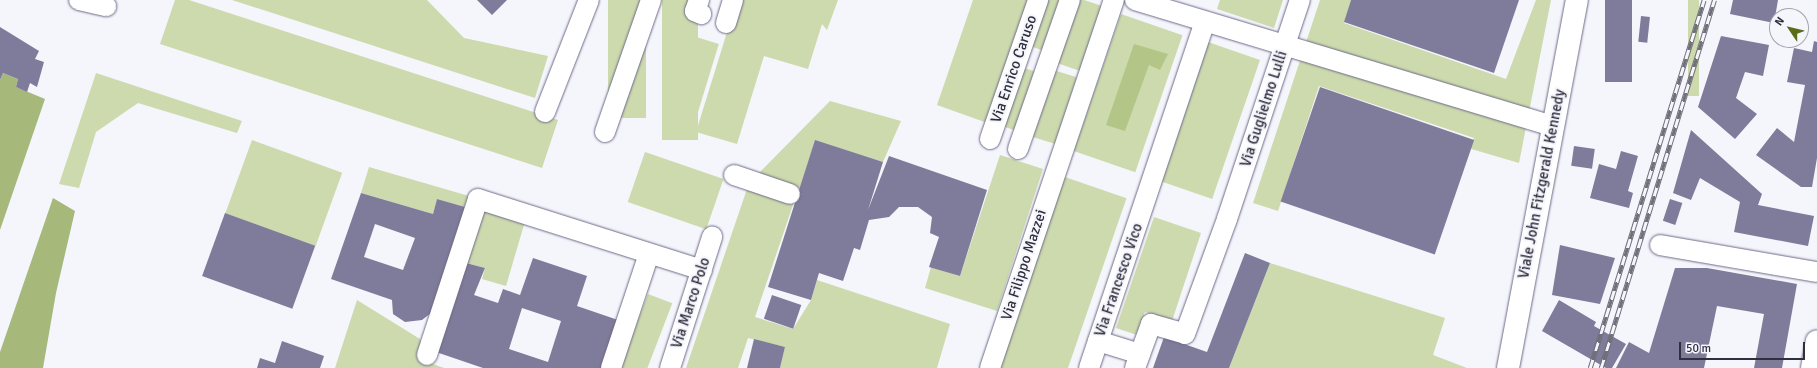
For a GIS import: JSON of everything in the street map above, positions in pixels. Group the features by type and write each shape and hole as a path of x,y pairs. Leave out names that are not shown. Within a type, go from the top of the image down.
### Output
{"main road":[{"name":"Viale John Fitzgerald Kennedy","path":"1508,368 1552,126 1577,0"},
{"path":"1812,368 1817,341"}],"street":[{"path":"80,0 106,6"},
{"path":"545,112 589,0"},
{"path":"605,132 651,0"},
{"path":"711,16 733,0"},
{"name":"Via Enrico Caruso","path":"990,139 1038,0"},
{"path":"1018,149 1070,0"},
{"name":"Via Filippo Mazzei","path":"990,368 1114,0"},
{"path":"1135,0 1284,47 1552,126"},
{"name":"Via Guglielmo Lulli","path":"1138,361 1151,324 1185,334 1227,219 1300,0"},
{"name":"Via Francesco Vico","path":"1089,368 1205,22"},
{"path":"734,175 790,194"},
{"path":"427,355 478,199 702,270"},
{"name":"Via Marco Polo","path":"670,368 712,237"},
{"path":"1660,245 1817,272"},
{"path":"611,368 649,254"},
{"path":"1098,341 1138,361"}],"shaded area":[{"path":"175,0 189,0 558,120 542,168 160,44"},
{"path":"232,0 427,0 464,38 548,56 535,98"},
{"path":"608,0 646,0 646,118 608,118"},
{"path":"662,0 698,0 698,140 662,140"},
{"path":"737,0 838,0 827,30 822,24 808,69 764,56 737,144 696,132"},
{"path":"973,0 1037,0 993,125 937,105"},
{"path":"1046,0 1064,0 1047,52 1030,46"},
{"path":"1075,0 1084,0 1102,6 1080,71 1054,62"},
{"path":"1220,0 1283,0 1274,28 1217,9"},
{"path":"1320,0 1351,0 1344,23 1506,79 1536,0 1551,0 1519,163 1468,148 1474,138 1319,86 1278,211 1253,203"},
{"path":"1688,0 1699,0 1699,96 1688,96"},
{"path":"1121,14 1182,35 1135,172 1074,151"},
{"path":"693,36 719,44 696,118 670,110"},
{"path":"1208,42 1260,60 1212,199 1160,181"},
{"path":"1134,44 1168,54 1160,70 1149,65 1125,131 1106,125"},
{"path":"1024,68 1042,74 1023,133 1005,127"},
{"path":"1050,69 1077,77 1056,144 1030,136"},
{"path":"3,73 18,79 16,87 45,99 0,230 0,80"},
{"path":"96,73 242,121 237,133 138,103 96,132 79,188 59,184"},
{"path":"830,101 901,121 883,162 815,141 800,188 757,175"},
{"path":"252,140 342,173 316,246 225,213"},
{"path":"645,152 723,179 706,229 628,202"},
{"path":"1000,155 1043,169 997,311 925,288 931,267 960,276"},
{"path":"369,167 469,196 465,207 437,199 433,214 361,193"},
{"path":"1065,177 1126,198 1068,368 1000,367"},
{"path":"748,186 794,202 755,317 793,329 811,300 817,280 950,324 937,368 780,368 785,347 748,338 738,368 686,368"},
{"path":"53,198 75,211 56,293 43,368 0,368 0,352"},
{"path":"483,206 526,218 506,286 482,279 485,268 466,263"},
{"path":"1154,217 1201,233 1172,321 1145,312 1137,335 1116,328"},
{"path":"1270,263 1445,318 1433,355 1467,368 1229,368"},
{"path":"648,294 672,303 647,368 620,367"},
{"path":"357,300 420,339 430,363 444,368 335,368"}],"building":[{"path":"477,0 507,0 492,15"},
{"path":"1351,0 1519,0 1494,73 1344,22"},
{"path":"1605,0 1632,0 1632,82 1605,82"},
{"path":"1733,0 1778,0 1777,8 1769,8 1769,22 1730,14"},
{"path":"1641,16 1650,17 1647,43 1638,42"},
{"path":"0,27 39,51 35,59 44,62 37,87 30,83 27,92 16,87 18,79 3,73 0,80"},
{"path":"1721,36 1769,45 1763,76 1745,72 1736,98 1757,114 1735,139 1698,107"},
{"path":"1814,41 1817,42 1817,158 1812,187 1801,187 1756,155 1777,128 1794,142 1805,85 1787,82 1794,48 1812,52"},
{"path":"1320,87 1474,140 1435,254 1281,201"},
{"path":"1691,130 1762,194 1758,205 1814,216 1808,246 1734,232 1740,202 1700,178 1691,200 1673,193"},
{"path":"815,140 883,162 868,210 889,156 987,190 960,276 929,267 939,237 930,233 932,217 918,207 899,207 889,217 869,220 860,250 854,248 843,281 819,273 811,300 768,287"},
{"path":"1574,146 1595,149 1592,169 1571,166"},
{"path":"1621,151 1638,156 1628,191 1633,193 1629,208 1590,198 1599,164 1616,169"},
{"path":"361,193 433,214 437,199 465,207 435,310 422,320 405,322 393,314 392,300 331,279","holes":["375,224 415,238 403,270 364,257"]},
{"path":"1670,199 1682,203 1675,225 1663,221"},
{"path":"225,213 315,246 292,309 202,276"},
{"path":"1560,245 1615,258 1600,304 1552,295"},
{"path":"1245,253 1270,263 1229,368 1153,368 1164,337 1207,352"},
{"path":"533,258 587,276 577,306 618,320 601,368 483,368 436,352 466,263 485,268 474,295 498,303 503,289 520,295","holes":["522,308 561,321 548,362 509,349"]},
{"path":"1675,268 1707,268 1797,284 1782,368 1754,368 1764,314 1717,306 1704,368 1616,368 1629,342 1649,353"},
{"path":"772,295 801,305 793,329 764,319"},
{"path":"1559,300 1596,322 1594,326 1626,344 1612,368 1606,368 1542,331"},
{"path":"754,339 785,347 780,368 747,368"},
{"path":"282,341 324,356 320,368 257,368 260,358 275,363"}],"railway":[{"path":"1590,368 1704,0"},
{"path":"1601,368 1714,0"}]}
